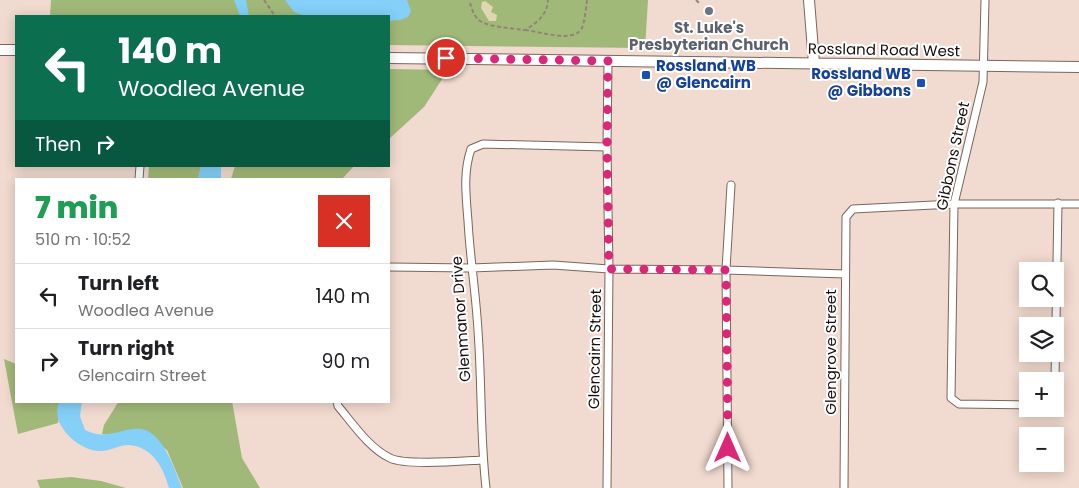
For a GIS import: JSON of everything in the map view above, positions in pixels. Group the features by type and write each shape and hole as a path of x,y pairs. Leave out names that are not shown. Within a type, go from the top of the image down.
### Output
{"main road":[{"path":"809,0 814,63"},
{"path":"0,50 15,50"},
{"name":"Rossland Road West","path":"390,58 1079,67"}],"street":[{"name":"Gibbons Street","path":"985,0 983,82 954,204 951,398 959,404 1019,405"},
{"name":"Glencairn Street","path":"607,488 608,61"},
{"name":"Glenmanor Drive","path":"486,488 483,460 478,330 471,268 466,193 466,162 471,149 483,144 607,147"},
{"path":"728,488 726,270 731,185"},
{"path":"1055,372 1058,203"},
{"path":"954,204 1079,204"},
{"name":"Glengrove Street","path":"844,488 846,217 853,209 954,204"},
{"path":"390,266 471,268 554,264 609,269 845,274"},
{"path":"338,403 338,406 374,447 391,459 415,462 483,460"}],"path":[{"path":"264,0 274,15"},
{"path":"525,30 540,20 545,12 548,0"},
{"path":"470,3 473,12 480,20 494,25 557,35 576,34 581,30 587,0"},
{"path":"696,0 699,3"}],"green space":[{"path":"51,0 648,0 645,48 390,45 390,15 50,15"},
{"path":"390,69 448,70 424,107 390,138"},
{"path":"149,167 201,167 198,178 148,178"},
{"path":"235,167 353,167 343,178 231,178"},
{"path":"4,359 15,364 15,403 62,403 58,423 18,434"},
{"path":"118,403 232,403 242,458 260,488 183,488 167,450 151,440 102,434 104,425"},
{"path":"71,477 101,481 126,488 40,488 37,480"}],"sand":[{"path":"485,1 493,7 491,12 497,15 496,21 489,21 481,8 482,2"}],"water":[{"path":"234,0 246,0 249,15 240,15"},
{"path":"285,0 407,0 411,11 408,17 390,21 390,15 302,15 294,12"},
{"path":"201,167 221,167 221,178 198,178"},
{"path":"82,403 80,416 85,430 90,432 105,434 139,429 152,434 164,447 182,488 169,488 160,465 152,455 141,448 124,445 100,451 78,444 60,424 57,414 58,404"}],"place":[{"name":"St. Luke's Presbyterian Church","path":"709,11"},
{"name":"Rossland WB @ Glencairn","path":"646,75"},
{"name":"Rossland WB @ Gibbons","path":"921,83"}],"route":[{"path":"446,58 608,61 609,269 726,270 728,448"}]}
